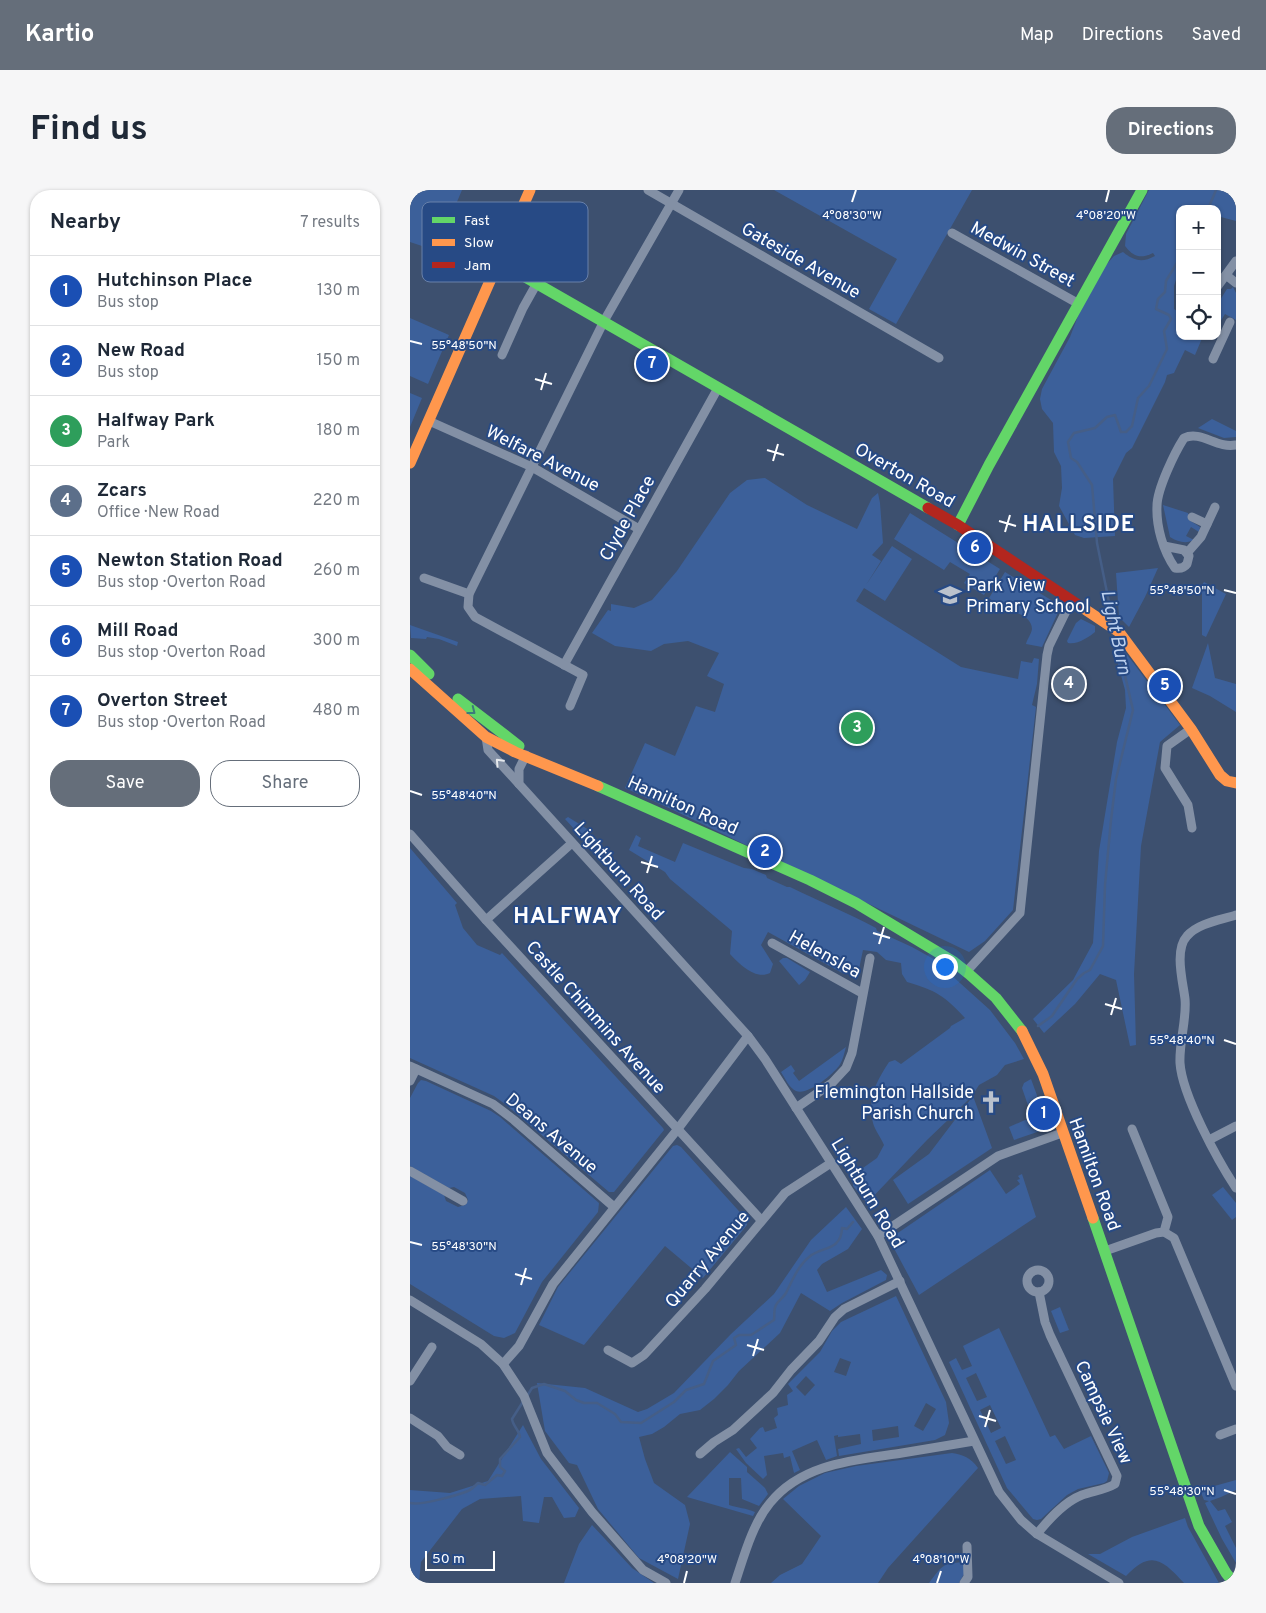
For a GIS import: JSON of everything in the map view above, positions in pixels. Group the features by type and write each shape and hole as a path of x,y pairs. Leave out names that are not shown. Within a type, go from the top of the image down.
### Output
{"street":[{"path":"525,202 530,190"},
{"name":"Gateside Avenue","path":"648,190 939,358"},
{"path":"570,706 583,675 476,617 468,607 469,594 604,321 679,190"},
{"path":"958,525 989,465 1142,190"},
{"name":"Medwin Street","path":"952,233 1079,304"},
{"path":"1221,282 1236,261"},
{"path":"1226,275 1236,283"},
{"path":"410,463 490,282"},
{"path":"502,355 523,308 537,283"},
{"name":"Overton Road","path":"537,283 958,525 1119,632 1191,729 1220,775 1227,781 1236,783"},
{"path":"1213,360 1230,322"},
{"name":"Clyde Place","path":"564,665 718,388"},
{"name":"Welfare Avenue","path":"429,421 532,467 639,529"},
{"path":"1215,507 1201,537 1188,553 1188,564 1175,568 1169,560 1164,546 1156,505 1158,494 1184,438 1194,435 1222,446 1236,445"},
{"path":"1192,517 1207,524"},
{"path":"1164,546 1178,548 1188,553"},
{"path":"424,578 469,594"},
{"path":"967,971 1020,914 1047,655 1049,646 1071,601"},
{"name":"Hamilton Road","path":"410,655 446,691 520,746 526,755"},
{"name":"Hamilton Road","path":"410,669 486,737 515,752 526,755 810,880 856,903 954,962 967,971 1004,1005 1023,1032 1034,1053 1199,1526 1226,1573 1234,1583"},
{"path":"1191,729 1167,746 1165,768 1188,804 1192,828"},
{"name":"Lightburn Road","path":"486,737 488,750 748,1036 765,1059 878,1236 999,1492 1021,1520 1037,1534 1119,1583"},
{"path":"519,784 519,769 526,755"},
{"name":"Castle Chimmins Avenue","path":"410,834 486,920 761,1220"},
{"path":"486,920 572,843"},
{"path":"1236,915 1202,925 1186,936 1179,957 1185,1001 1180,1040 1180,1065 1188,1096 1222,1166 1236,1188"},
{"name":"Helenslea","path":"772,943 862,993"},
{"path":"796,1108 832,1082 846,1068 852,1053 870,958"},
{"path":"503,1364 519,1346 553,1284 677,1130 748,1036"},
{"path":"410,1081 413,1067"},
{"name":"Deans Avenue","path":"413,1067 493,1104 614,1207"},
{"path":"1209,1140 1236,1126"},
{"path":"1132,1129 1168,1217 1164,1232"},
{"path":"878,1236 998,1156 1062,1133"},
{"name":"Quarry Avenue","path":"608,1350 632,1363 644,1355 705,1288 785,1193 831,1163"},
{"path":"410,1171 463,1201"},
{"path":"1104,1252 1156,1233 1164,1232 1174,1238 1236,1386"},
{"path":"700,1454 733,1430 773,1393 791,1370 819,1341 835,1317 844,1309 900,1281"},
{"name":"Campsie View","path":"1037,1534 1046,1522 1065,1505 1081,1495 1109,1488 1115,1484 1117,1476 1050,1335 1038,1292"},
{"path":"410,1300 481,1344 503,1364 524,1396 553,1461 592,1512 643,1570 666,1583"},
{"path":"410,1381 432,1347"},
{"path":"410,1418 438,1436 447,1447 460,1455"},
{"path":"1220,1435 1236,1429"},
{"path":"734,1583 758,1520 769,1504 786,1486 802,1476 832,1464 974,1441"},
{"path":"964,1583 968,1577 967,1546"}],"shaded area":[{"path":"410,190 462,190 457,202 422,202 422,246 410,242"},
{"path":"774,190 972,190 896,324 869,309 897,259"},
{"path":"1149,190 1236,190 1236,221 1221,217 1221,205 1176,205 1174,309 1176,310 1176,340 1201,340 1195,355 1185,350 1174,373 1167,375 1132,448 1126,453 1113,479 1115,536 1084,538 1075,535 1059,506 1062,488 1061,466 1054,452 1053,423 1042,409 1040,399 1042,389 1070,337 1080,311 1099,273 1114,256 1123,252 1138,260 1146,260 1155,256 1153,253 1138,256 1131,253 1125,246 1126,234"},
{"path":"1233,287 1236,293 1236,320 1225,314 1221,320 1221,298 1227,289"},
{"path":"410,318 449,335 428,384 410,376"},
{"path":"410,393 422,398 410,427"},
{"path":"1212,419 1236,431 1236,437 1224,438 1198,428"},
{"path":"765,478 807,505 857,529 872,498 878,493 883,543 872,555 881,561 866,585 892,546 912,559 885,601 864,588 856,601 961,667 1018,679 1021,661 1032,663 1034,658 1039,659 1037,684 1032,705 1036,707 1013,910 985,941 969,952 625,788 645,743 675,756 696,706 715,712 724,684 707,676 719,653 688,641 664,644 651,651 615,646 592,633 608,610 611,611 611,604 634,608 652,600 677,571 730,493 747,480"},
{"path":"1163,505 1188,513 1189,520 1200,527 1199,532 1191,527 1186,536 1194,540 1182,542 1170,537"},
{"path":"910,513 1000,569 984,595 964,583 970,574 950,562 944,570 894,539"},
{"path":"1158,568 1129,627 1119,617 1116,573"},
{"path":"1005,572 1061,606 1042,647 1026,644 1032,629 1026,618 1002,607 989,598"},
{"path":"1204,582 1226,594 1206,637 1202,635 1202,585"},
{"path":"1081,619 1095,626 1095,632 1079,642 1068,643 1067,641 1076,623"},
{"path":"410,625 458,642 457,646 439,639 427,637 426,639 411,638"},
{"path":"1208,643 1215,678 1236,684 1236,712 1210,696 1192,688"},
{"path":"1125,652 1180,725 1160,742 1141,846 1134,974 1136,1045 1130,1046 1116,980 1100,974 1075,1004 1044,1033 1033,1019 1073,980 1093,943 1099,851 1117,742 1126,708 1125,690 1115,653"},
{"path":"568,817 589,830 588,836 591,840 587,843 565,819"},
{"path":"636,835 641,838 638,846 675,862 683,843 744,868 752,869 766,875 767,878 876,928 877,931 939,962 942,969 990,1010 1015,1043 1024,1059 1005,1065 997,1075 979,1085 972,1096 867,1203 853,1186 853,1175 877,1158 884,1145 874,1126 871,1114 872,1098 880,1076 889,1062 895,1060 901,1064 951,1026 965,1018 939,995 907,982 902,974 901,963 886,960 877,952 863,950 859,969 854,974 844,974 768,932 761,945 773,964 770,973 759,975 748,970 730,954 732,931 670,879 665,872 629,850"},
{"path":"410,848 457,903 455,905 463,928 477,945 500,955 502,953 663,1128 664,1130 614,1192 609,1192 494,1096 410,1058"},
{"path":"787,958 810,972 799,985 779,961"},
{"path":"846,1047 842,1061 836,1070 813,1088 801,1092 794,1090 781,1072 791,1065 795,1071 793,1073 799,1081"},
{"path":"1031,1079 1049,1128 1014,1140 1009,1127 1032,1117 1022,1088 1024,1083"},
{"path":"421,1080 491,1111 500,1117 599,1203 598,1212 542,1282 515,1333 504,1338 494,1336 410,1284 410,1176 444,1195 446,1201 458,1207 465,1205 468,1200 465,1193 454,1187 449,1188 410,1166 410,1098"},
{"path":"973,1096 992,1148 908,1204 893,1180 929,1154"},
{"path":"673,1146 681,1147 747,1220 747,1225 703,1278 665,1246 584,1345 539,1325 558,1287"},
{"path":"990,1170 1006,1194 1020,1184 1017,1180 1020,1179 1018,1176 1022,1174 1036,1217 919,1295 889,1239"},
{"path":"1223,1187 1236,1203 1236,1217 1232,1220 1212,1195"},
{"path":"846,1207 862,1229 848,1249 822,1264 817,1270 827,1292 881,1270 887,1275 886,1280 830,1311 801,1293 780,1333 739,1371 714,1399 700,1410 680,1414 652,1434 639,1437 654,1483 685,1505 690,1524 678,1579 639,1558 598,1509 577,1465 569,1463 545,1431 537,1383 585,1388 638,1412 647,1409 674,1393 731,1334 774,1294 811,1240"},
{"path":"896,1296 946,1402 949,1423 945,1435 935,1440 839,1456 838,1449 861,1444 860,1434 838,1437 838,1435 834,1436 837,1456 826,1460 817,1440 792,1451 800,1470 794,1473 790,1456 784,1458 783,1453 764,1456 767,1475 763,1479 746,1463 736,1449 739,1448 746,1457 757,1448 750,1439 760,1428 763,1427 765,1432 777,1428 774,1418 778,1415 777,1408 788,1405 787,1395 793,1391 788,1384 820,1352 832,1331 841,1322","holes":["840,1358 851,1362 846,1376 834,1372","806,1376 815,1385 805,1396 796,1387","926,1403 936,1409 923,1431 914,1426","898,1426 899,1437 873,1441 872,1430"]},
{"path":"1060,1307 1069,1330 1060,1333 1051,1311"},
{"path":"999,1328 1050,1437 1055,1435 1064,1449 1091,1436 1109,1473 1107,1481 1078,1489 1067,1495 1041,1519 1033,1519 1007,1488 949,1362 956,1358 962,1370 972,1366 963,1346","holes":["976,1373 987,1397 977,1401 966,1378","990,1405 1001,1428 991,1433 980,1410","1005,1436 1016,1460 1006,1464 995,1441"]},
{"path":"523,1425 541,1459 579,1508 575,1517 564,1518 552,1497 544,1497 539,1523 523,1521 521,1496 480,1499 462,1509 421,1562 419,1583 410,1583 410,1490 450,1493 488,1481"},
{"path":"730,1452 747,1467 747,1472 765,1488 768,1494 759,1506 742,1499 741,1478 729,1478 729,1505 755,1512 753,1516 687,1497"},
{"path":"952,1453 967,1458 978,1468 888,1568 878,1583 771,1583 780,1575 802,1564 821,1536 783,1499 799,1486 825,1473 856,1466"},
{"path":"1236,1480 1236,1490 1210,1501 1218,1511 1225,1509 1232,1522 1225,1526 1236,1548 1236,1563 1205,1503 1209,1501 1204,1500 1200,1490"},
{"path":"1185,1518 1188,1527 1219,1583 1184,1583 1170,1568 1150,1560 1143,1562 1126,1576 1088,1554 1100,1554 1132,1537"},
{"path":"592,1525 632,1568 654,1583 564,1583 579,1544"},
{"path":"964,1562 964,1574 959,1583 929,1583 943,1566"}],"waterway":[{"name":"Light Burn","path":"1210,205 1216,190"},
{"name":"Light Burn","path":"1113,622 1097,543 1092,485 1077,462 1071,458 1068,442 1074,433 1095,428 1107,417 1115,415 1121,432 1126,432 1132,426 1138,398 1149,386 1167,349 1164,331 1171,319 1169,315 1156,309 1158,299 1165,292 1166,281 1176,265"},
{"name":"Light Burn","path":"1038,1026 1052,1016 1077,979 1090,970 1103,946 1105,885 1116,779 1133,710 1116,637"},
{"name":"Light Burn","path":"527,1396 532,1388 544,1384 565,1391 576,1400 584,1403 597,1403 615,1414 621,1422 641,1423 674,1402 686,1390 704,1384 713,1361 736,1345 734,1338 739,1335 751,1335 774,1320 776,1305 786,1293 802,1265 809,1257 834,1245 841,1236 842,1228 847,1229 853,1222"},
{"name":"Light Burn","path":"410,1503 430,1502 456,1495 469,1490 478,1483 485,1485 497,1475 502,1476 505,1471 500,1467 500,1459 520,1437 512,1419 524,1400"}],"traffic: fast":[{"path":"958,525 989,465 1142,190"},
{"path":"534,282 928,508"},
{"path":"410,655 429,674"},
{"path":"458,699 519,746"},
{"path":"598,786 810,880 856,903 954,962 996,998 1022,1031"},
{"path":"1093,1218 1199,1526 1226,1573 1234,1583"}],"traffic: slow":[{"path":"525,202 530,190"},
{"path":"410,463 490,282"},
{"path":"1080,606 1119,632 1191,729 1220,775 1227,781 1236,783"},
{"path":"410,669 486,737 515,752 598,786"},
{"path":"1022,1031 1043,1074 1093,1218"}],"traffic: jam":[{"path":"928,508 958,525 1080,606"}],"place":[{"name":"Overton Street","path":"652,364"},
{"name":"Mill Road","path":"975,548"},
{"name":"Park View Primary School","path":"950,595"},
{"name":"Zcars","path":"1069,684"},
{"name":"Newton Station Road","path":"1165,686"},
{"name":"Halfway Park","path":"857,728"},
{"name":"New Road","path":"765,852"},
{"name":"Flemington Hallside Parish Church","path":"991,1102"},
{"name":"Hutchinson Place","path":"1044,1114"}],"district":[{"name":"HALLSIDE","path":"1079,523"},
{"name":"HALFWAY","path":"568,915"}]}
